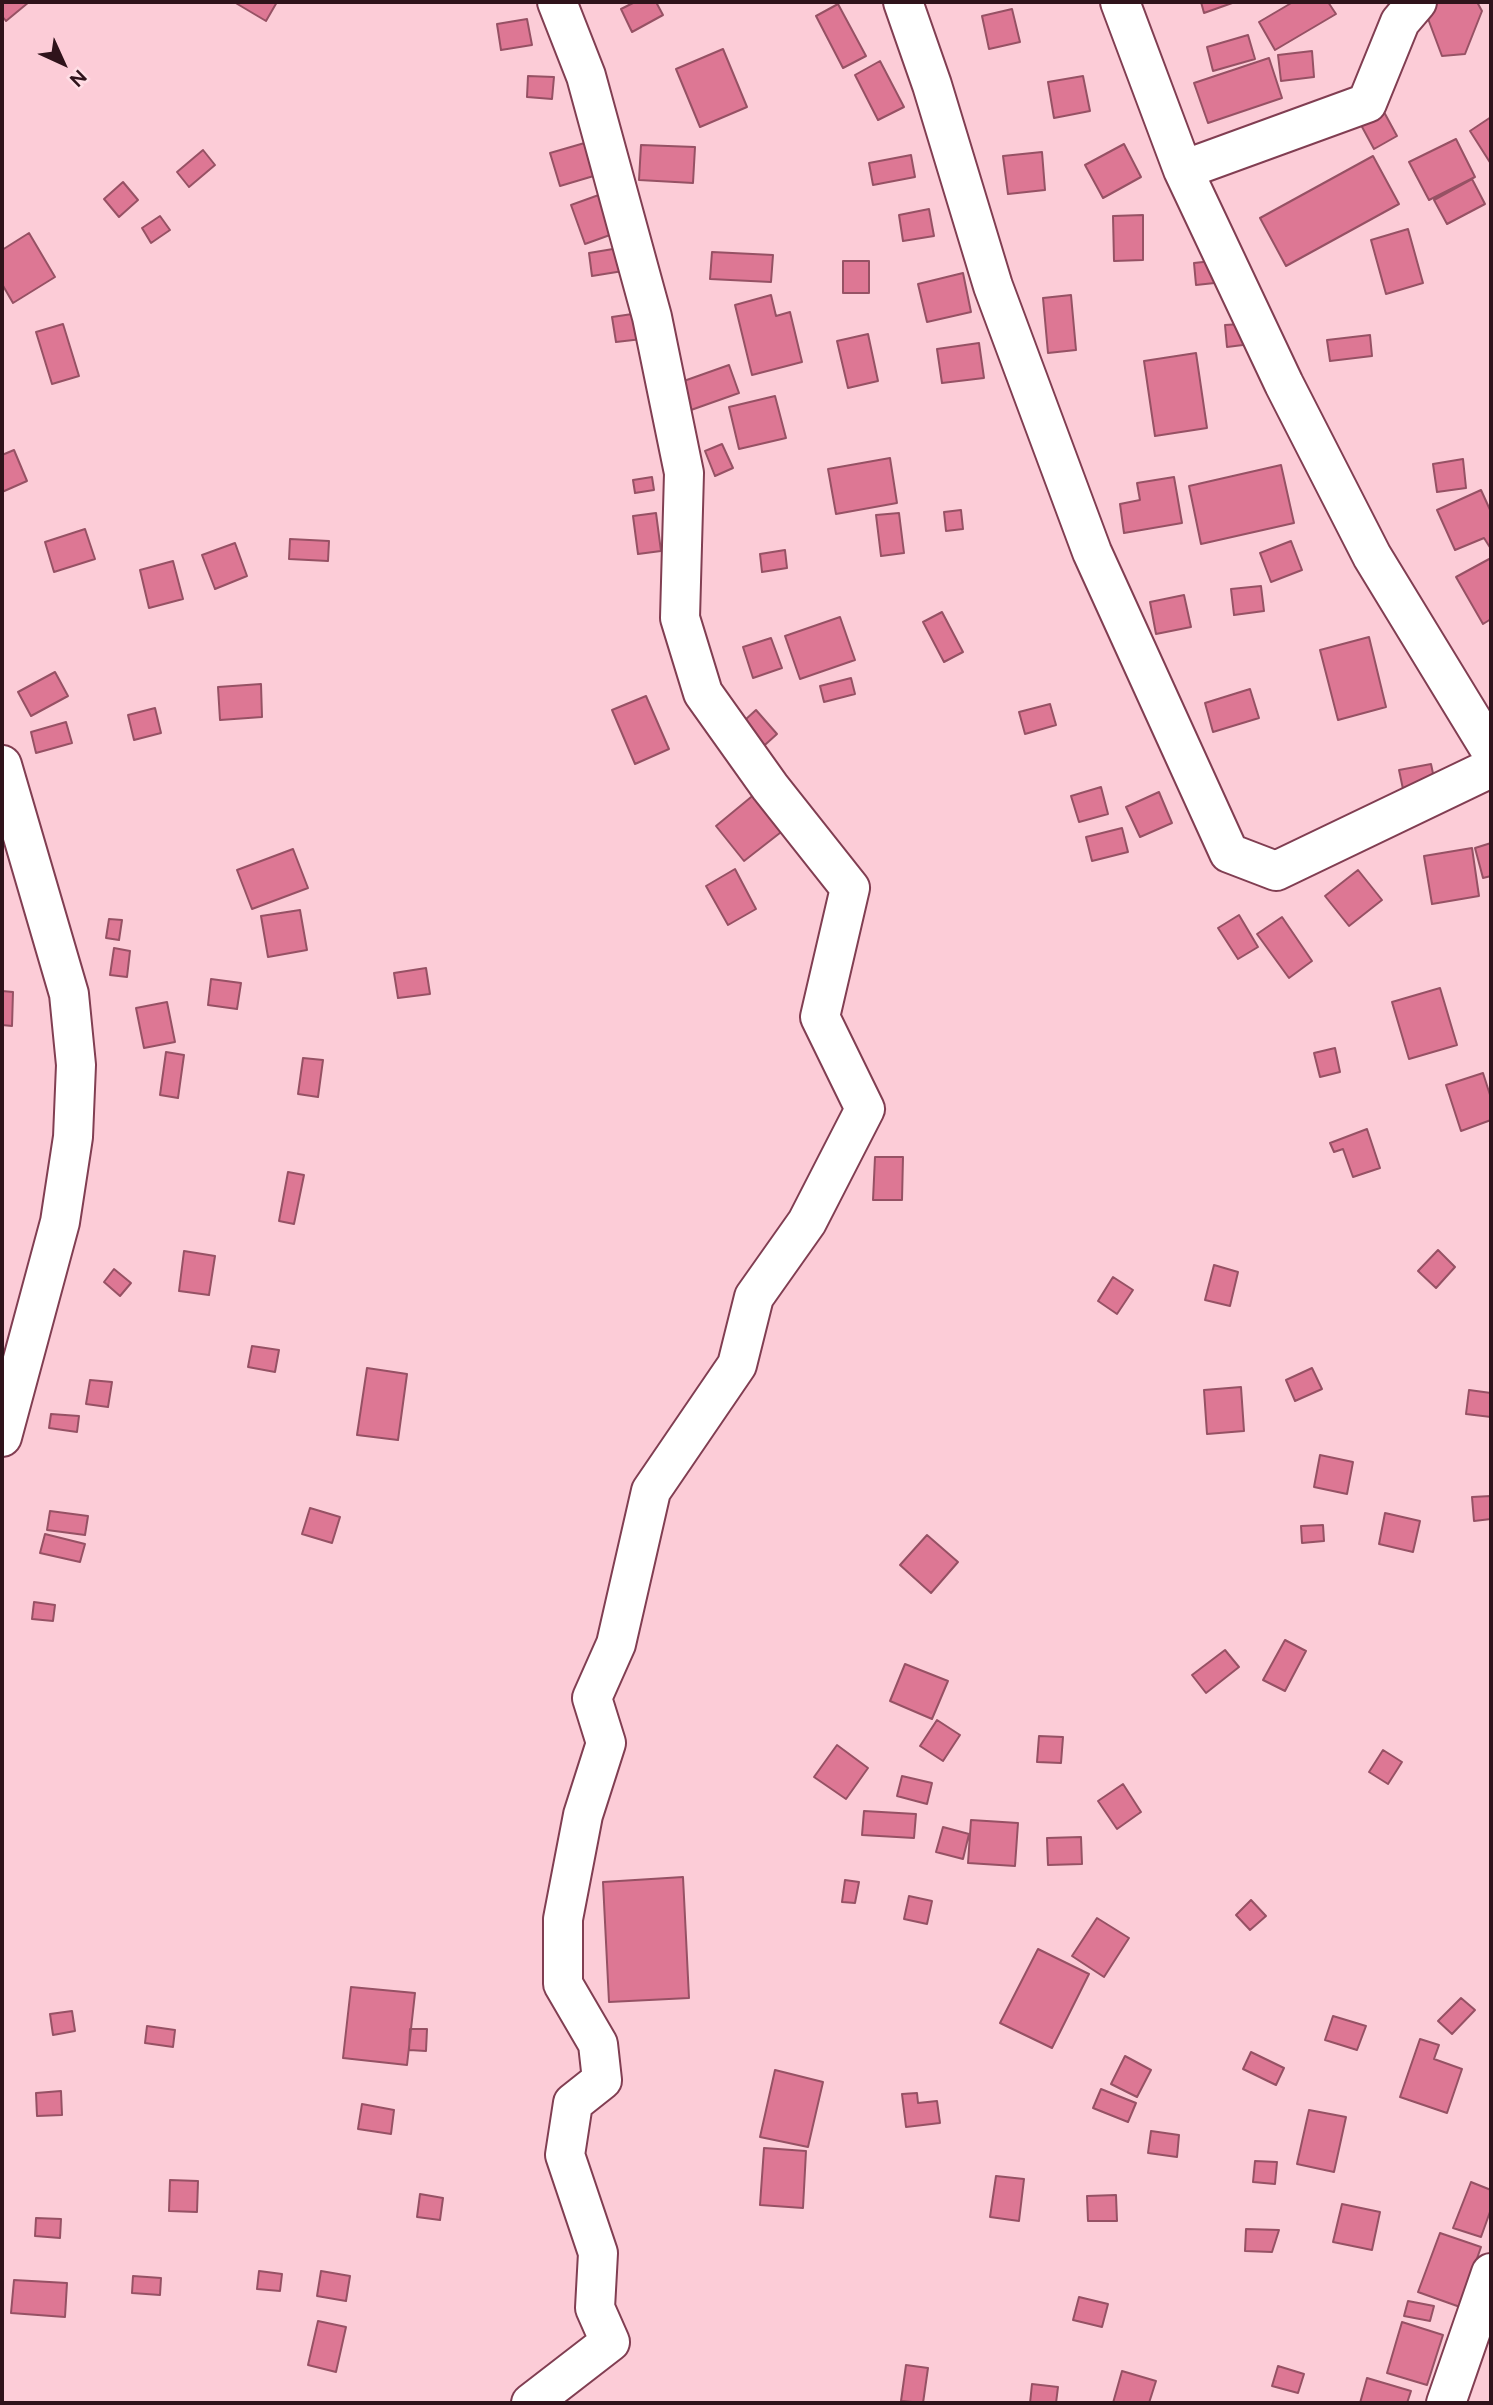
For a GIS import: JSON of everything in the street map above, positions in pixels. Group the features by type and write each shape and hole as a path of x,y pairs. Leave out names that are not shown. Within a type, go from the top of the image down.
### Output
{"street":[{"path":"531,2403 610,2342 595,2308 598,2253 565,2155 573,2103 601,2080 598,2044 563,1984 563,1919 583,1815 606,1743 592,1698 616,1644 651,1491 737,1365 754,1297 807,1222 865,1109 820,1017 850,888 769,788 703,693 680,618 684,473 652,317 586,75 557,2"},
{"path":"903,2 932,85 993,286 1092,552 1229,853 1276,871 1491,768"},
{"path":"1120,2 1183,170 1284,384 1372,556 1491,751"},
{"path":"1183,170 1367,103 1400,22 1416,2"},
{"path":"2,765 69,994 76,1065 73,1137 61,1222 2,1437"},
{"path":"1446,2403 1491,2273"}],"building":[{"path":"2,2 29,2 6,21 2,16"},
{"path":"234,2 277,2 266,21"},
{"path":"635,2 656,2 663,15 632,32 621,9"},
{"path":"1201,2 1235,2 1204,13"},
{"path":"1293,2 1328,2 1336,14 1275,50 1259,22"},
{"path":"1434,2 1477,2 1482,11 1465,54 1442,56 1424,8"},
{"path":"838,4 866,56 843,68 816,16"},
{"path":"1012,9 1020,42 989,49 982,16"},
{"path":"527,19 532,45 501,50 497,24"},
{"path":"1248,35 1255,59 1213,71 1207,47"},
{"path":"723,49 747,107 700,127 676,69"},
{"path":"1312,51 1314,77 1281,81 1278,55"},
{"path":"1269,58 1282,98 1208,123 1194,83"},
{"path":"880,61 904,107 878,120 855,75"},
{"path":"528,76 554,77 552,99 527,97"},
{"path":"1083,76 1090,111 1054,118 1048,82"},
{"path":"1384,112 1397,136 1374,149 1361,125"},
{"path":"1491,117 1491,164 1470,131"},
{"path":"1456,139 1475,177 1429,200 1409,162"},
{"path":"588,142 597,175 560,186 550,153"},
{"path":"1124,144 1141,177 1103,198 1085,165"},
{"path":"641,145 695,147 693,183 639,180"},
{"path":"203,150 215,165 189,187 177,172"},
{"path":"1042,152 1045,190 1008,194 1003,156"},
{"path":"911,155 915,177 873,185 869,163"},
{"path":"1373,156 1399,204 1286,266 1260,218"},
{"path":"1472,179 1485,204 1447,224 1434,200"},
{"path":"123,182 138,200 119,217 104,199"},
{"path":"607,192 621,231 585,244 571,205"},
{"path":"929,209 934,236 903,241 899,215"},
{"path":"1143,215 1143,260 1114,261 1113,216"},
{"path":"160,216 170,230 151,243 142,228"},
{"path":"1408,229 1423,283 1386,294 1371,240"},
{"path":"29,233 55,277 13,303 2,284 2,250"},
{"path":"619,248 623,271 592,276 589,253"},
{"path":"712,252 773,255 771,282 710,279"},
{"path":"1221,260 1224,282 1196,285 1194,263"},
{"path":"843,261 869,261 869,293 843,293"},
{"path":"963,273 971,312 927,322 918,284"},
{"path":"771,295 776,316 790,312 802,362 752,375 735,305"},
{"path":"1071,295 1076,350 1048,353 1043,298"},
{"path":"639,313 642,339 616,342 612,317"},
{"path":"63,324 79,376 52,384 36,332"},
{"path":"1241,324 1243,345 1227,347 1225,325"},
{"path":"868,334 878,381 848,388 837,341"},
{"path":"1370,335 1372,356 1330,361 1327,340"},
{"path":"979,343 984,378 942,383 937,349"},
{"path":"1196,353 1207,428 1155,436 1144,361"},
{"path":"729,365 739,393 691,410 681,382"},
{"path":"775,396 786,438 739,449 729,407"},
{"path":"722,444 733,468 715,476 705,451"},
{"path":"14,450 27,481 2,492 2,455"},
{"path":"890,458 897,503 836,514 828,469"},
{"path":"1463,459 1466,488 1437,492 1433,464"},
{"path":"1281,465 1294,523 1201,544 1189,486"},
{"path":"652,477 654,490 635,493 633,480"},
{"path":"1174,477 1182,523 1124,533 1120,504 1140,500 1137,483"},
{"path":"1481,490 1491,512 1491,549 1484,538 1455,550 1437,510"},
{"path":"961,510 963,529 946,531 944,512"},
{"path":"656,513 661,551 638,554 633,516"},
{"path":"899,513 904,553 881,556 876,515"},
{"path":"85,529 95,559 54,572 45,542"},
{"path":"290,539 329,541 328,561 289,559"},
{"path":"1291,541 1302,570 1271,582 1260,553"},
{"path":"235,543 247,576 215,589 202,555"},
{"path":"785,550 787,568 762,572 760,554"},
{"path":"1491,558 1491,619 1483,624 1456,577"},
{"path":"173,561 183,599 149,608 140,570"},
{"path":"1261,586 1264,611 1234,615 1231,589"},
{"path":"1184,595 1191,627 1156,634 1150,602"},
{"path":"942,612 963,652 944,662 923,622"},
{"path":"840,617 855,660 800,679 785,636"},
{"path":"1369,637 1386,707 1338,720 1320,650"},
{"path":"771,638 782,668 753,678 743,647"},
{"path":"55,672 68,696 31,716 18,692"},
{"path":"851,678 855,694 824,702 820,686"},
{"path":"261,684 262,717 220,720 218,687"},
{"path":"1250,689 1259,718 1213,732 1205,703"},
{"path":"646,696 669,749 635,764 612,710"},
{"path":"1050,704 1056,725 1025,734 1019,712"},
{"path":"155,708 161,733 134,740 128,715"},
{"path":"756,710 777,734 756,753 735,729"},
{"path":"66,722 72,743 36,753 31,732"},
{"path":"1431,764 1435,783 1403,789 1399,770"},
{"path":"1101,787 1108,814 1079,822 1071,796"},
{"path":"1159,792 1172,823 1140,837 1126,807"},
{"path":"756,793 785,829 744,861 716,826"},
{"path":"1122,828 1128,852 1092,861 1086,837"},
{"path":"1491,843 1491,876 1483,878 1475,848"},
{"path":"1472,848 1479,896 1432,904 1424,856"},
{"path":"293,849 308,888 252,909 237,870"},
{"path":"735,869 756,909 728,925 706,886"},
{"path":"1358,870 1382,900 1349,926 1325,896"},
{"path":"300,910 307,950 268,957 261,916"},
{"path":"1239,915 1258,947 1238,959 1218,928"},
{"path":"1282,917 1312,961 1289,978 1257,934"},
{"path":"109,919 122,920 119,940 106,938"},
{"path":"114,948 130,951 127,977 110,975"},
{"path":"426,968 430,994 398,998 394,973"},
{"path":"211,979 241,983 237,1009 208,1005"},
{"path":"1440,988 1457,1045 1409,1059 1392,1002"},
{"path":"2,991 13,992 12,1026 2,1025"},
{"path":"167,1002 175,1042 144,1048 136,1008"},
{"path":"1335,1048 1340,1072 1320,1077 1314,1053"},
{"path":"166,1052 184,1055 178,1098 160,1095"},
{"path":"303,1058 323,1060 318,1097 298,1094"},
{"path":"1483,1073 1491,1098 1491,1120 1461,1131 1446,1085"},
{"path":"1367,1129 1380,1168 1353,1177 1343,1149 1334,1152 1330,1143"},
{"path":"875,1157 903,1157 902,1200 873,1200"},
{"path":"288,1172 304,1175 294,1224 279,1221"},
{"path":"1438,1250 1455,1267 1436,1288 1418,1271"},
{"path":"184,1251 215,1256 209,1295 179,1291"},
{"path":"1214,1265 1238,1272 1230,1306 1205,1300"},
{"path":"114,1269 131,1283 120,1296 104,1282"},
{"path":"1113,1277 1133,1290 1117,1314 1098,1301"},
{"path":"252,1346 279,1350 275,1372 248,1367"},
{"path":"367,1368 407,1374 398,1440 357,1435"},
{"path":"1312,1368 1322,1389 1295,1401 1286,1380"},
{"path":"90,1380 112,1382 108,1407 86,1404"},
{"path":"1241,1387 1244,1431 1207,1434 1204,1390"},
{"path":"1469,1390 1491,1393 1491,1417 1466,1414"},
{"path":"51,1414 79,1416 77,1432 49,1428"},
{"path":"1320,1455 1353,1462 1347,1494 1314,1487"},
{"path":"1491,1496 1491,1519 1474,1521 1472,1497"},
{"path":"310,1508 340,1517 332,1543 302,1534"},
{"path":"50,1511 88,1516 85,1535 47,1530"},
{"path":"1385,1513 1420,1521 1413,1552 1379,1544"},
{"path":"1323,1525 1324,1541 1302,1543 1301,1526"},
{"path":"45,1534 85,1544 80,1562 40,1553"},
{"path":"927,1535 958,1562 931,1593 900,1565"},
{"path":"34,1602 55,1605 53,1621 32,1619"},
{"path":"1285,1640 1306,1651 1285,1691 1263,1680"},
{"path":"1225,1650 1239,1667 1206,1693 1192,1675"},
{"path":"905,1664 948,1681 932,1719 890,1701"},
{"path":"937,1720 960,1735 943,1761 920,1746"},
{"path":"1039,1736 1063,1737 1061,1763 1037,1762"},
{"path":"837,1745 868,1768 846,1799 814,1777"},
{"path":"1383,1750 1402,1762 1388,1784 1369,1772"},
{"path":"902,1776 932,1783 927,1804 897,1796"},
{"path":"1123,1784 1141,1812 1117,1829 1098,1801"},
{"path":"864,1811 916,1814 914,1838 862,1835"},
{"path":"971,1820 1018,1823 1015,1866 968,1863"},
{"path":"943,1827 969,1834 963,1859 936,1852"},
{"path":"1081,1837 1082,1864 1048,1865 1047,1838"},
{"path":"683,1877 689,1998 609,2002 603,1882"},
{"path":"845,1880 859,1882 855,1903 842,1902"},
{"path":"909,1896 932,1901 927,1924 904,1919"},
{"path":"1251,1900 1266,1916 1250,1930 1236,1915"},
{"path":"1097,1918 1129,1938 1104,1977 1072,1956"},
{"path":"1038,1949 1089,1974 1052,2048 1000,2023"},
{"path":"351,1987 415,1993 407,2065 343,2058"},
{"path":"1461,1998 1475,2010 1452,2034 1438,2021"},
{"path":"72,2011 75,2031 53,2035 50,2014"},
{"path":"1333,2016 1366,2026 1357,2050 1325,2040"},
{"path":"147,2026 175,2030 173,2047 145,2043"},
{"path":"410,2029 427,2029 426,2051 409,2050"},
{"path":"1420,2039 1439,2045 1434,2059 1462,2069 1447,2113 1400,2097"},
{"path":"1251,2052 1284,2068 1276,2085 1243,2069"},
{"path":"1125,2056 1151,2070 1137,2097 1111,2084"},
{"path":"775,2070 823,2082 808,2147 760,2137"},
{"path":"1101,2089 1136,2103 1128,2122 1093,2108"},
{"path":"61,2091 62,2115 37,2116 36,2093"},
{"path":"917,2093 918,2103 937,2101 940,2123 906,2127 902,2094"},
{"path":"362,2104 394,2110 391,2134 358,2129"},
{"path":"1309,2110 1346,2117 1334,2172 1297,2164"},
{"path":"1151,2131 1179,2135 1177,2157 1148,2153"},
{"path":"764,2148 806,2151 803,2208 760,2205"},
{"path":"1255,2161 1277,2162 1275,2184 1253,2182"},
{"path":"996,2176 1024,2179 1019,2221 990,2217"},
{"path":"170,2180 198,2181 197,2212 169,2211"},
{"path":"1471,2182 1491,2190 1491,2209 1481,2237 1453,2228"},
{"path":"420,2194 443,2198 440,2220 417,2217"},
{"path":"1116,2195 1117,2221 1088,2221 1087,2196"},
{"path":"1342,2204 1380,2212 1372,2250 1333,2242"},
{"path":"36,2218 61,2219 60,2238 35,2236"},
{"path":"1246,2229 1279,2230 1272,2252 1245,2251"},
{"path":"1440,2233 1481,2247 1460,2307 1418,2292"},
{"path":"259,2271 282,2274 280,2291 257,2289"},
{"path":"321,2271 350,2276 346,2301 317,2296"},
{"path":"133,2276 161,2278 160,2295 132,2293"},
{"path":"14,2280 67,2283 65,2317 11,2313"},
{"path":"1079,2297 1108,2304 1102,2327 1073,2320"},
{"path":"1408,2301 1434,2306 1430,2321 1404,2316"},
{"path":"318,2321 346,2327 336,2372 308,2365"},
{"path":"1402,2322 1443,2335 1427,2385 1387,2373"},
{"path":"906,2365 928,2368 923,2403 901,2401"},
{"path":"1278,2366 1304,2374 1298,2393 1272,2386"},
{"path":"1122,2371 1156,2381 1149,2403 1113,2403"},
{"path":"1367,2378 1411,2391 1407,2403 1360,2403"},
{"path":"1032,2384 1058,2387 1056,2403 1030,2403"}]}
